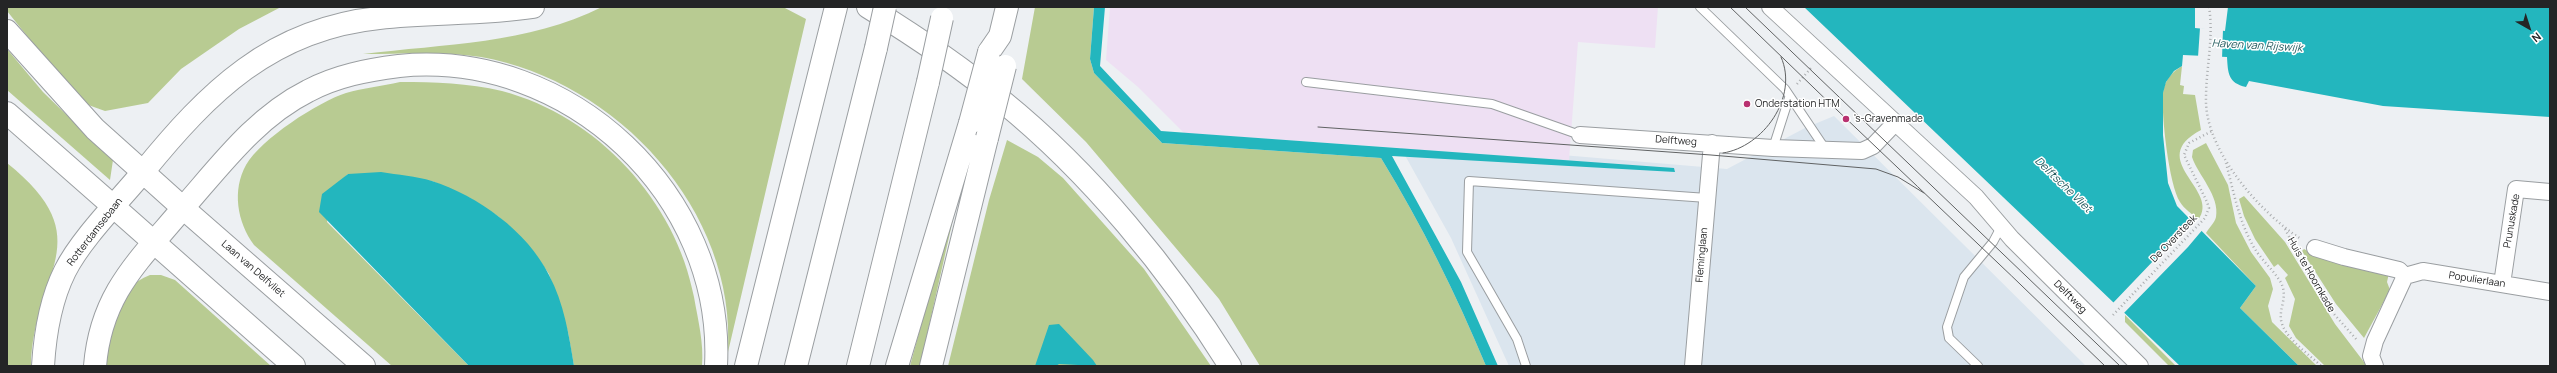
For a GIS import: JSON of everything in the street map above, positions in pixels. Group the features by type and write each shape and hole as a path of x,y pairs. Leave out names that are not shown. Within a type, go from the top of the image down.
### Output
{"main road":[{"name":"Rotterdamsebaan","path":"43,366 44,341 50,312 66,269 143,172 202,106 230,79 282,45 322,29 349,22 417,15 482,13 533,7"},
{"path":"746,366 836,7"},
{"path":"868,7 909,32 997,97 1059,154 1140,239 1201,320 1230,366"},
{"path":"796,366 885,7"},
{"path":"897,366 1006,7"},
{"path":"858,366 944,12"},
{"name":"Laan van Delfvliet","path":"7,31 95,129 364,366"},
{"path":"931,366 1005,66 994,44"},
{"path":"95,366 102,324 123,279 183,208 258,126 290,102 323,84 348,75 409,65 460,67 510,77 561,98 585,112 627,145 662,187 678,211 695,243 705,276 714,318 716,366"},
{"path":"7,113 294,366"}],"street":[{"name":"Delftweg","path":"1770,7 1794,27 1895,123 1976,197 2001,227 2140,366"},
{"name":"Delftweg","path":"1580,134 1773,148 1862,151 1873,146 1895,123"},
{"name":"Fleminglaan","path":"1693,366 1712,143"},
{"name":"Prunuskade","path":"2502,284 2516,189 2550,192"},
{"name":"Huis te Hoornkade","path":"2315,248 2344,257 2398,270 2405,276"},
{"name":"Populierlaan","path":"2405,276 2423,271 2550,292"},
{"path":"2373,361 2375,341 2405,276"}],"lane":[{"path":"1700,7 1785,89 1789,98 1826,150"},
{"path":"1306,82 1492,104 1580,134"},
{"path":"1773,148 1789,98"},
{"path":"1526,366 1517,339 1467,252 1469,181 1707,198"},
{"path":"1978,366 1949,338 1947,328 1964,277 1993,242 2001,227"}],"path":[{"name":"Huis te Hoornkade","path":"2209,7 2211,28 2206,114 2212,131 2225,160 2266,210 2285,229 2315,248"},
{"path":"1789,98 1799,82 1812,67"},
{"name":"De Oversteek","path":"2111,317 2130,299 2205,218 2208,208 2186,161 2185,149 2195,138 2212,131"},
{"path":"2225,160 2242,222 2251,242 2280,282 2283,289 2284,303 2281,320 2287,333 2321,366"},
{"name":"Huis te Hoornkade","path":"2285,229 2299,256"},
{"name":"Huis te Hoornkade","path":"2302,262 2334,314 2373,361"}],"shaded area":[{"path":"1110,7 1658,7 1655,48 1578,42 1569,160 1184,133 1138,87 1106,60"},
{"path":"1834,116 2086,366 1509,366 1451,238 1397,141 1727,169 1805,128"}],"green space":[{"path":"7,7 281,7 239,29 181,69 148,103 105,111 80,102 7,11"},
{"path":"602,7 783,7 806,19 728,352 726,300 712,250 690,203 659,161 621,124 578,93 531,71 481,57 437,53 363,54 485,41 545,29"},
{"path":"1035,7 1094,7 1090,59 1094,73 1162,143 1381,158 1438,260 1486,366 1260,366 1219,299 1086,142 1022,79"},
{"path":"7,49 43,92 113,160 110,180 7,90"},
{"path":"2182,66 2180,85 2184,86 2183,94 2195,95 2201,130 2185,141 2180,152 2181,164 2201,198 2203,209 2198,220 2182,205 2176,193 2169,166 2163,116 2163,93 2165,85 2169,77"},
{"path":"400,82 426,82 477,86 502,91 537,103 570,120 600,142 627,167 650,196 670,228 684,262 694,297 699,323 702,366 574,366 568,332 549,274 533,251 499,217 470,198 432,181 348,174 336,185 327,222 469,366 392,366 254,245 248,236 240,216 238,206 239,185 246,165 253,155 277,133 321,104 352,91"},
{"path":"1007,140 1038,157 1063,178 1144,269 1211,366 948,366 989,200"},
{"path":"2206,143 2228,185 2236,223 2251,252 2270,278 2273,289 2268,306 2272,322 2317,366 2299,366 2240,308 2256,286 2206,233 2216,217 2215,201 2192,157 2193,150"},
{"path":"7,163 36,190 52,214 57,236 56,258 34,333 31,366 7,366"},
{"path":"2244,196 2285,242 2335,324 2367,366 2325,366 2296,338 2289,326 2295,299 2285,278 2288,275 2278,264 2274,267 2255,239 2244,216 2239,199"},
{"path":"958,197 920,366 910,366 955,199"},
{"path":"2304,249 2324,259 2389,273 2387,282 2390,290 2364,338 2336,304 2302,251"},
{"path":"150,275 161,275 175,280 271,366 102,366 116,313 122,301 129,290 138,281"},
{"path":"2125,315 2176,366 2169,366 2125,322"}],"water":[{"path":"1094,7 1105,7 1100,66 1161,131 1674,168 1675,172 1392,156 1461,282 1498,366 1486,366 1438,260 1381,158 1162,143 1094,73 1090,59"},
{"path":"1804,7 2195,7 2195,28 2225,31 2228,7 2550,7 2550,117 2383,106 2249,81 2246,87 2232,80 2228,68 2227,57 2183,55 2182,66 2174,71 2166,82 2163,93 2163,135 2168,183 2177,206 2256,286 2240,308 2299,366 2180,366"},
{"path":"381,172 426,179 467,196 500,217 528,244 540,259 559,297 574,366 469,366 319,212 322,194 348,174"},
{"path":"1059,324 1097,366 1059,364 1056,366 1035,366 1049,325"}],"pier":[{"path":"2200,28 2223,29 2222,59 2198,57"},
{"path":"2196,221 2204,228 2188,247 2123,314 2112,304 2178,235"}],"tram line":[{"path":"1730,7 2105,366"},
{"path":"1745,7 2120,366"},
{"path":"1723,153 1738,149 1751,141 1764,131 1774,118 1781,103 1785,88 1785,72 1781,57"},
{"path":"1318,127 1711,155 1876,169 1898,177 1924,193"}],"place":[{"name":"Onderstation HTM","path":"1747,104"},
{"name":"'s-Gravenmade","path":"1846,119"}],"water label":[{"name":"Haven van Rijswijk","path":"2257,46"},
{"name":"Delftsche Vliet","path":"2063,185"}]}
